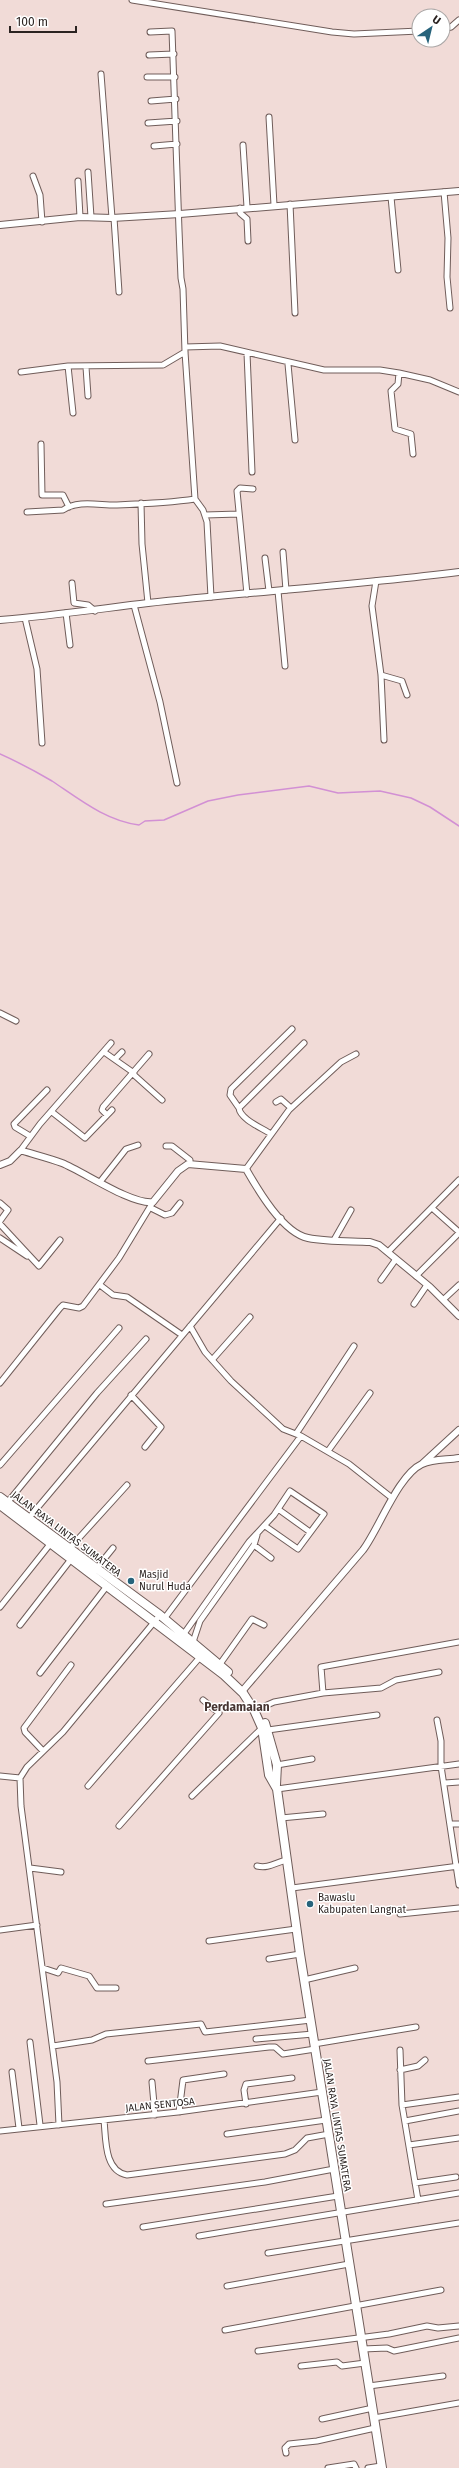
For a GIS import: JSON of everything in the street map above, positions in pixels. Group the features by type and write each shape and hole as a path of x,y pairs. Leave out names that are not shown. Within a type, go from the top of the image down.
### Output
{"highway":[{"name":"JALAN RAYA LINTAS SUMATERA","path":"0,1497 4,1504 69,1549 183,1634 220,1664 244,1689 258,1709 277,1765 276,1787 292,1888 296,1929 355,2306 382,2467"},
{"name":"JALAN RAYA LINTAS SUMATERA","path":"27,1520 51,1543 107,1586 160,1618 243,1693 265,1729 269,1775 276,1787"}],"street":[{"path":"132,0 332,32 354,34 411,31"},
{"path":"451,27 459,20"},
{"path":"150,32 172,31 176,99 185,350 195,499 205,515 211,597"},
{"path":"149,55 174,54"},
{"path":"102,74 119,292"},
{"path":"147,77 175,77"},
{"path":"151,101 176,99"},
{"path":"269,117 274,205"},
{"path":"148,123 176,122"},
{"path":"154,146 177,144"},
{"path":"243,145 247,207"},
{"path":"88,172 91,217"},
{"path":"33,176 40,195 42,222"},
{"path":"78,181 80,217"},
{"path":"0,226 80,217 113,218 180,214 247,207 459,191"},
{"path":"444,192 448,238 447,277 450,308"},
{"path":"391,196 398,270"},
{"path":"290,204 295,313"},
{"path":"240,208 240,213 247,219 248,241"},
{"path":"21,372 68,366 163,365 185,350 212,345 288,364 324,370 380,370 399,373 424,378 459,392"},
{"path":"247,353 252,472"},
{"path":"288,364 295,440"},
{"path":"68,366 73,413"},
{"path":"86,367 88,396"},
{"path":"399,373 398,384 391,391 395,429 411,434 413,454"},
{"path":"41,444 42,495 63,495 68,507"},
{"path":"247,594 238,489 253,488"},
{"path":"27,512 63,510 68,507 195,499"},
{"path":"141,503 142,544 148,603"},
{"path":"205,515 239,514"},
{"path":"283,552 286,590"},
{"path":"264,558 269,592"},
{"path":"0,620 95,611 148,603 459,572"},
{"path":"376,581 373,610 380,676 384,740"},
{"path":"72,583 74,603 88,605 95,611"},
{"path":"278,591 285,666"},
{"path":"134,605 160,702 177,783"},
{"path":"66,613 70,644"},
{"path":"25,618 37,669 42,743"},
{"path":"380,676 402,681 407,695"},
{"path":"0,1013 16,1021"},
{"path":"270,1134 240,1112 230,1095 231,1089 292,1029"},
{"path":"0,1164 10,1161 20,1151 30,1136 104,1052 111,1042"},
{"path":"239,1108 304,1043"},
{"path":"104,1052 116,1058 162,1100"},
{"path":"116,1058 122,1052"},
{"path":"107,1115 102,1110 103,1107 149,1054"},
{"path":"246,1169 270,1134 291,1108 341,1062 356,1054"},
{"path":"30,1136 15,1127 14,1124 47,1090"},
{"path":"276,1102 281,1099 291,1108"},
{"path":"52,1112 85,1138 112,1110"},
{"path":"100,1182 126,1149 138,1145"},
{"path":"166,1146 172,1146 190,1160 190,1164"},
{"path":"20,1151 61,1163 133,1199 152,1205 165,1215 172,1213 180,1203"},
{"path":"0,1383 60,1308 67,1305 79,1308 100,1285 152,1205 178,1171 190,1164 246,1169"},
{"path":"246,1169 263,1198 294,1231 307,1238 370,1242 388,1252 444,1299 459,1316"},
{"path":"388,1252 459,1180"},
{"path":"0,1203 8,1210 0,1223 31,1259"},
{"path":"416,1276 459,1232 432,1208"},
{"path":"334,1240 351,1210"},
{"path":"27,1520 281,1218"},
{"path":"0,1238 39,1266 60,1240"},
{"path":"381,1280 396,1259"},
{"path":"100,1285 113,1295 127,1297 182,1335"},
{"path":"414,1304 427,1285"},
{"path":"444,1299 459,1285"},
{"path":"212,1360 250,1317"},
{"path":"190,1326 212,1360 231,1381 283,1429 298,1435 349,1464 392,1498"},
{"path":"0,1465 119,1328"},
{"path":"4,1504 92,1399 146,1339"},
{"path":"59,2125 60,2116 53,2046 20,1799 20,1778 43,1750 63,1732 160,1618 298,1435 354,1346"},
{"path":"328,1451 370,1393"},
{"path":"131,1395 161,1427 145,1447"},
{"path":"244,1689 365,1547 392,1498 416,1468 459,1430"},
{"path":"422,1464 459,1458"},
{"path":"69,1549 127,1485"},
{"path":"183,1634 249,1542 265,1526 290,1491 324,1514 298,1549 265,1526"},
{"path":"278,1509 310,1532"},
{"path":"193,1642 200,1621 254,1545 257,1535"},
{"path":"0,1607 51,1543"},
{"path":"254,1545 271,1558"},
{"path":"96,1569 113,1548"},
{"path":"20,1625 72,1558"},
{"path":"40,1673 107,1586"},
{"path":"220,1664 252,1619 264,1626"},
{"path":"323,1693 321,1667 459,1642"},
{"path":"88,1786 201,1656"},
{"path":"43,1750 25,1732 24,1728 71,1665"},
{"path":"258,1709 274,1702 323,1693 381,1688 396,1680 439,1672"},
{"path":"118,1826 219,1713 203,1700"},
{"path":"192,1796 265,1729 377,1714"},
{"path":"437,1720 441,1741 441,1766 458,1866 459,1885"},
{"path":"277,1765 312,1759"},
{"path":"276,1787 459,1764"},
{"path":"0,1776 20,1778"},
{"path":"445,1783 459,1782"},
{"path":"281,1818 323,1814"},
{"path":"451,1824 459,1824"},
{"path":"257,1866 269,1867 277,1862 287,1860"},
{"path":"292,1888 458,1866"},
{"path":"30,1868 61,1872"},
{"path":"400,1914 459,1908"},
{"path":"0,1930 37,1925"},
{"path":"209,1941 296,1929"},
{"path":"269,1959 300,1954"},
{"path":"43,1968 58,1973 61,1968 89,1976 97,1988 116,1988"},
{"path":"304,1980 355,1968"},
{"path":"53,2046 92,2040 106,2034 201,2024 205,2032 311,2020"},
{"path":"148,2061 269,2047 275,2047 283,2054 315,2046 416,2027"},
{"path":"256,2039 313,2034"},
{"path":"30,2042 40,2125"},
{"path":"400,2050 402,2105 418,2200"},
{"path":"400,2070 418,2066 425,2060"},
{"path":"12,2072 19,2128"},
{"path":"180,2112 183,2080 224,2074"},
{"path":"246,2104 244,2090 246,2084 292,2078"},
{"path":"152,2082 155,2115"},
{"name":"JALAN SENTOSA","path":"0,2131 40,2125 59,2125 180,2112 246,2104 322,2092"},
{"path":"402,2105 459,2097"},
{"path":"405,2121 459,2111"},
{"path":"104,2120 109,2159 113,2168 120,2174 127,2175 285,2154 295,2150 307,2138 329,2134"},
{"path":"227,2134 326,2120"},
{"path":"409,2144 459,2138"},
{"path":"106,2204 265,2182 334,2170"},
{"path":"415,2183 456,2176"},
{"path":"199,2236 341,2211 459,2193"},
{"path":"143,2227 338,2196"},
{"path":"268,2253 459,2223"},
{"path":"227,2286 349,2264"},
{"path":"225,2330 441,2290"},
{"path":"258,2351 361,2336 389,2334 427,2326 438,2328 459,2326"},
{"path":"363,2349 387,2348 394,2351 459,2338"},
{"path":"301,2366 337,2362 342,2366 365,2363"},
{"path":"369,2386 442,2376"},
{"path":"374,2418 459,2403"},
{"path":"322,2419 373,2408"},
{"path":"286,2453 285,2448 289,2444 317,2441 376,2428"},
{"path":"328,2468 354,2464 356,2468"},
{"path":"368,2468 382,2467"}],"waterway":[{"path":"0,754 46,777 104,814 127,823 139,825 145,821 164,820 208,801 238,795 309,786 338,793 380,791 411,798 430,807 459,826"}],"place":[{"name":"Masjid Nurul Huda","path":"131,1581"},
{"name":"Bawaslu Kabupaten Langnat","path":"310,1904"}],"district":[{"name":"Perdamaian","path":"237,1707"}]}
